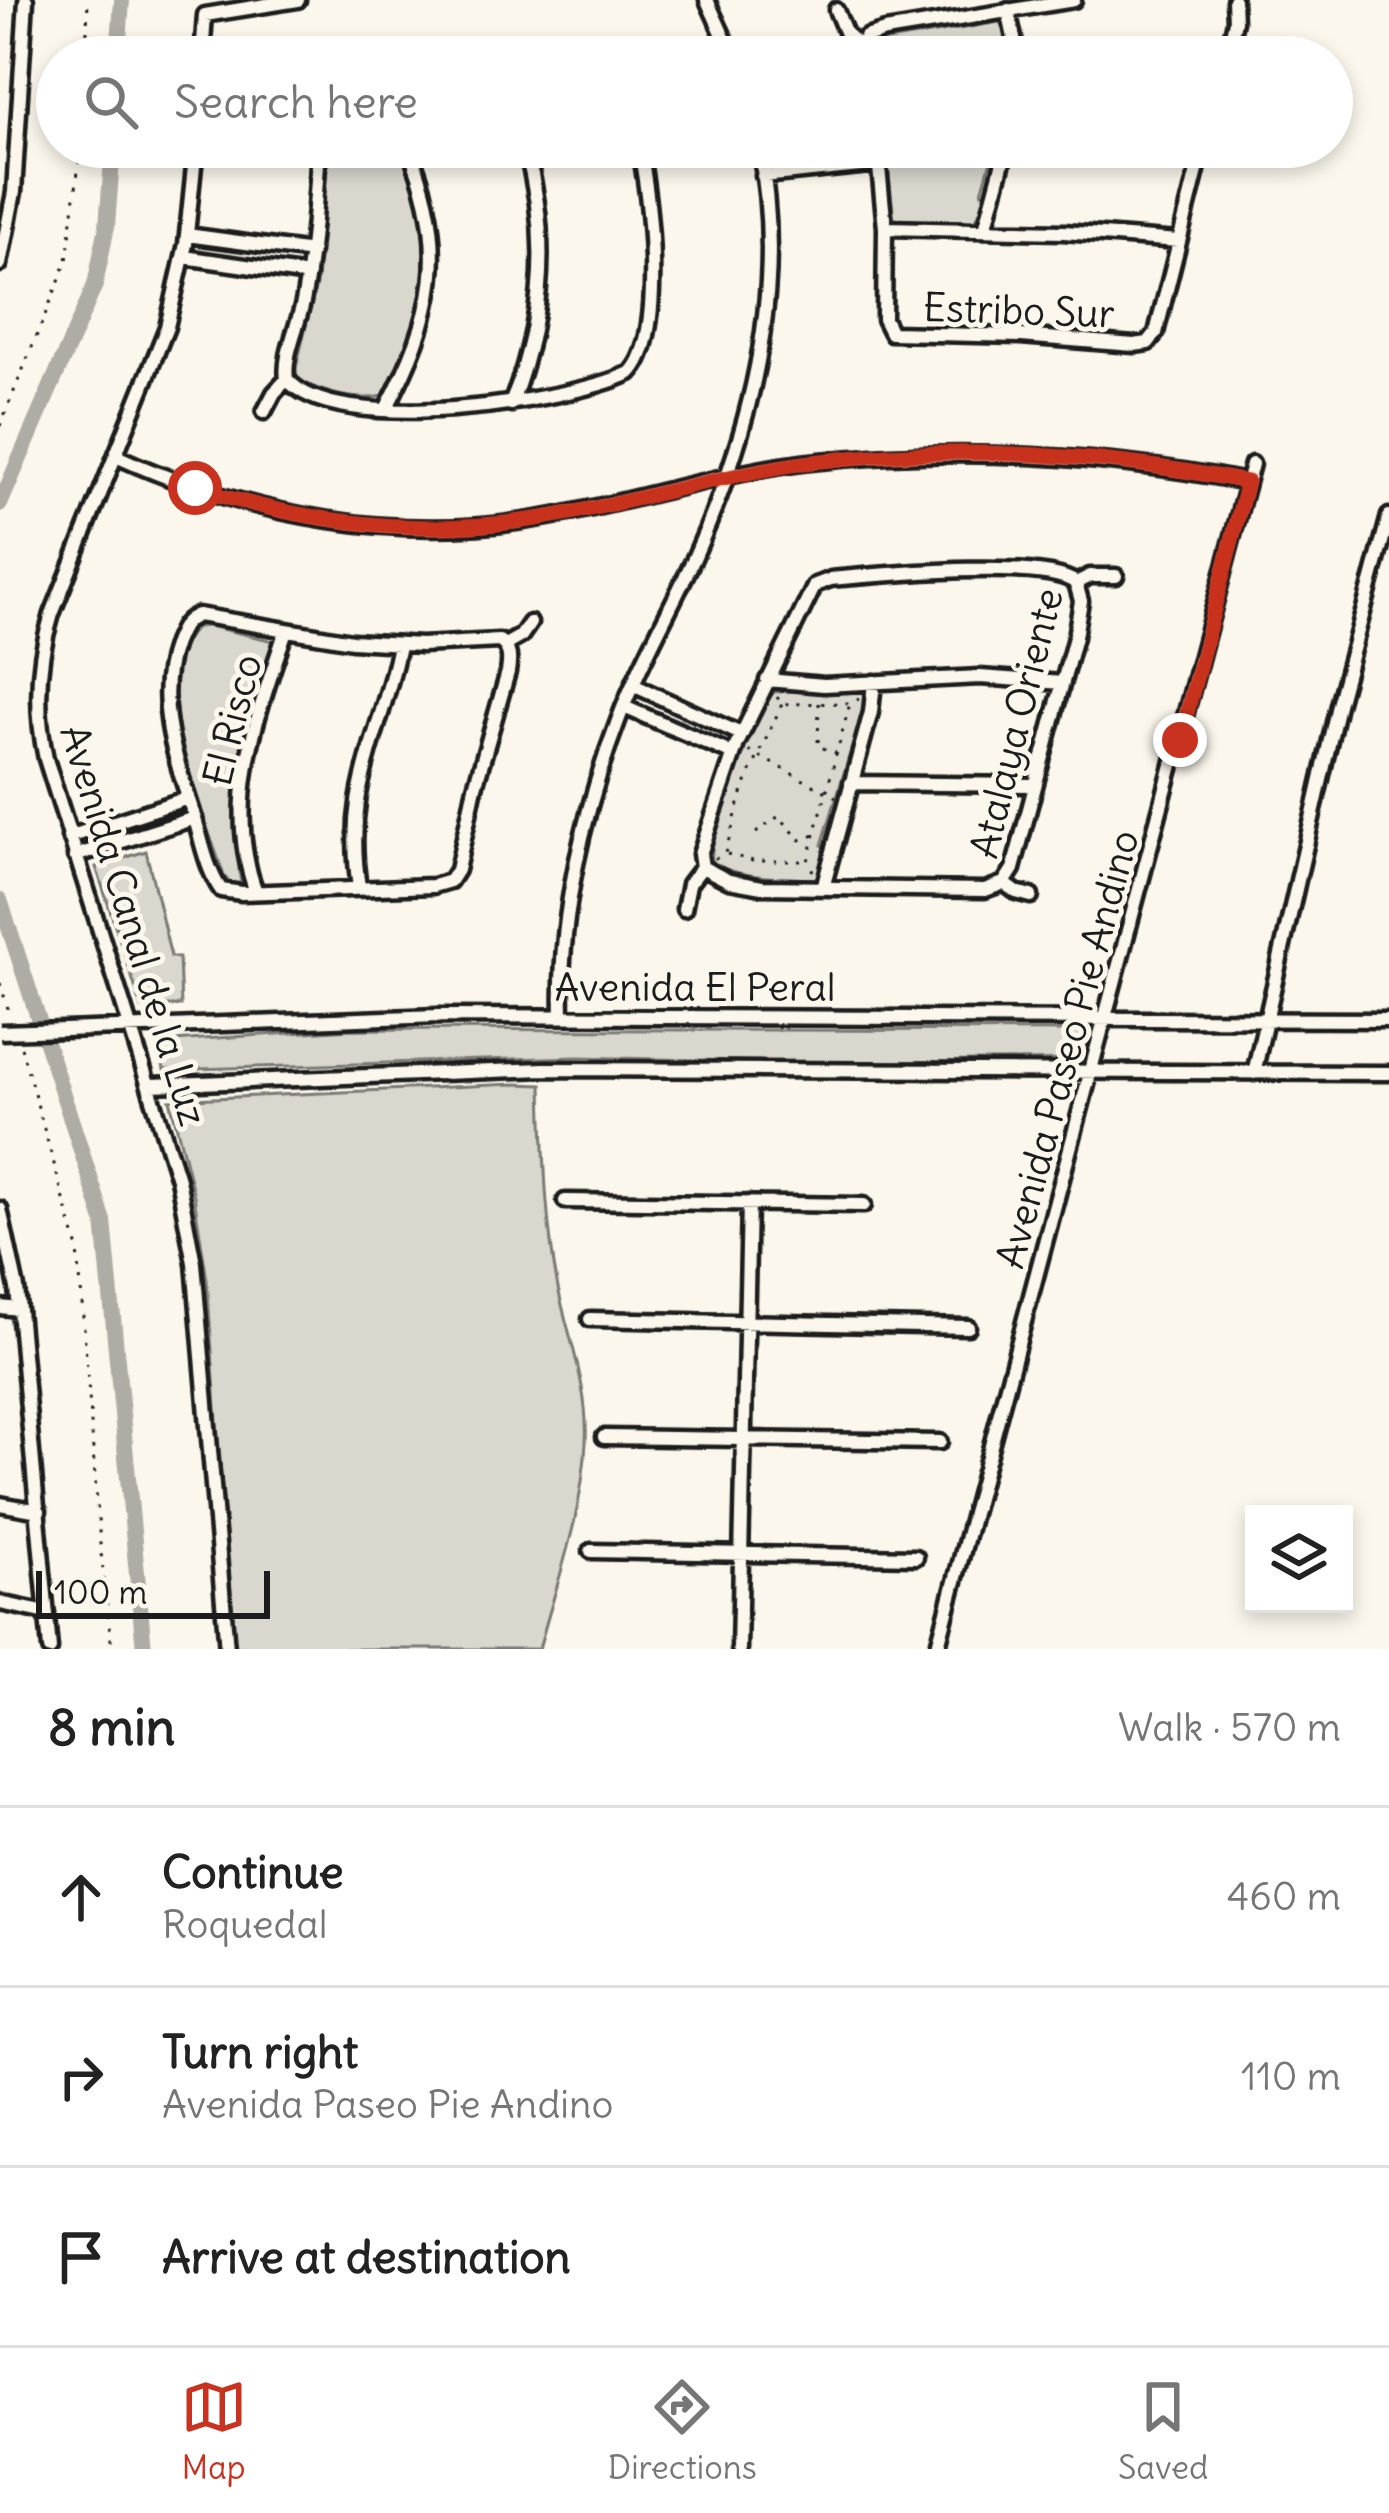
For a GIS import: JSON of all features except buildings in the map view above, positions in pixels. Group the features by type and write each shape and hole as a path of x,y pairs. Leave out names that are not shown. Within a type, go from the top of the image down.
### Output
{"street":[{"path":"0,264 14,192 26,0"},
{"path":"204,36 205,15 298,0"},
{"path":"707,0 723,36"},
{"path":"871,36 1074,0"},
{"path":"1232,36 1234,0"},
{"path":"836,10 847,36"},
{"path":"1008,10 1014,36"},
{"name":"Avenida Canal de la Luz","path":"195,168 184,257 167,327 52,614 40,666 38,703 44,748 69,837 178,1180 194,1263 227,1649"},
{"path":"287,380 286,366 312,252 318,168"},
{"path":"386,409 417,347 434,278 430,212 415,168"},
{"path":"511,404 532,342 541,274 538,208 529,168"},
{"path":"287,380 311,396 386,409 461,410 593,386 634,370 641,357 652,266 651,214 643,168"},
{"path":"562,1016 563,952 576,870 600,775 633,685 699,548 753,392 767,256 762,168"},
{"path":"763,176 840,168"},
{"path":"879,168 885,227 1178,241 1197,168"},
{"path":"985,229 1001,168"},
{"name":"Estribo Sur","path":"885,227 884,319 888,330 901,335 1148,343 1156,333 1178,241"},
{"path":"187,235 312,252"},
{"path":"184,257 308,274"},
{"path":"264,412 287,380"},
{"path":"116,457 261,507 392,526 469,526 540,519 727,476 817,461 976,453 1121,462 1247,482"},
{"name":"Avenida Paseo Pie Andino","path":"938,1649 1252,464"},
{"path":"1254,1073 1338,705 1389,516"},
{"path":"1004,883 985,890 751,886 718,877 702,867 699,859 737,744 815,584 953,571 1055,575 1076,583"},
{"name":"Atalaya Oriente","path":"1031,896 1004,883 1013,869 1063,683 1080,609 1076,583 1116,576"},
{"path":"208,615 285,633 399,645 499,641 505,645 508,672 459,864 450,881 439,886 220,890 169,730 165,689 178,635 193,616 208,615"},
{"path":"505,645 521,636 530,622"},
{"name":"El Risco","path":"256,892 241,838 242,793 285,633"},
{"path":"359,887 353,839 356,805 399,645"},
{"path":"766,680 804,686 980,677 1063,683"},
{"path":"823,889 874,701 874,682"},
{"path":"633,685 737,744"},
{"path":"624,706 737,744"},
{"path":"850,783 1034,785"},
{"path":"69,837 188,798"},
{"path":"75,856 195,818"},
{"path":"684,909 689,884 702,867"},
{"name":"Avenida El Peral","path":"0,1032 355,1017 1389,1020"},
{"path":"151,1084 544,1069 1389,1073"},
{"path":"565,1202 864,1204"},
{"path":"739,1649 749,1203"},
{"path":"0,1209 20,1309 50,1649"},
{"path":"0,1307 20,1309"},
{"path":"590,1319 968,1327"},
{"path":"604,1437 940,1442"},
{"path":"0,1504 38,1511"},
{"path":"591,1551 916,1557"},
{"path":"0,1603 47,1612"}],"path":[{"path":"87,36 88,0"},
{"path":"0,426 67,261 78,168"},
{"path":"766,680 782,704"},
{"path":"819,703 818,746 838,754"},
{"path":"782,704 850,703 808,860 823,889"},
{"path":"702,867 725,853 757,757 782,704"},
{"path":"737,744 846,801"},
{"path":"756,832 779,815 800,840 817,835"},
{"path":"725,853 743,860 808,860"},
{"path":"0,983 11,1018"},
{"path":"19,1039 78,1249 112,1649"}],"shaded area":[{"path":"1000,22 1007,36 917,36"},
{"path":"327,168 407,168 420,212 423,273 411,334 384,396 339,395 297,378 317,280"},
{"path":"888,168 989,168 982,192 988,193 974,224 894,221"},
{"path":"197,627 274,641 237,783 234,830 241,884 230,883 224,876 193,784 176,712 175,679 182,650"},
{"path":"866,686 865,716 822,845 828,848 817,879 750,875 712,863 733,775 774,692"},
{"path":"146,851 171,957 179,958 181,1005 142,1008 96,867"},
{"path":"351,1029 1089,1031 1081,1060 820,1063 577,1057 164,1070 159,1042"},
{"path":"542,1085 550,1238 586,1422 575,1521 539,1649 233,1649 207,1280 194,1196 170,1100"}],"waterway":[{"path":"119,36 122,0"},
{"path":"0,504 95,285 107,226 111,168"},
{"path":"0,900 104,1221 144,1649"}],"route":[{"path":"195,488 309,517 444,526 540,519 727,476 882,455 1034,455 1121,462 1247,482 1180,740"}]}
